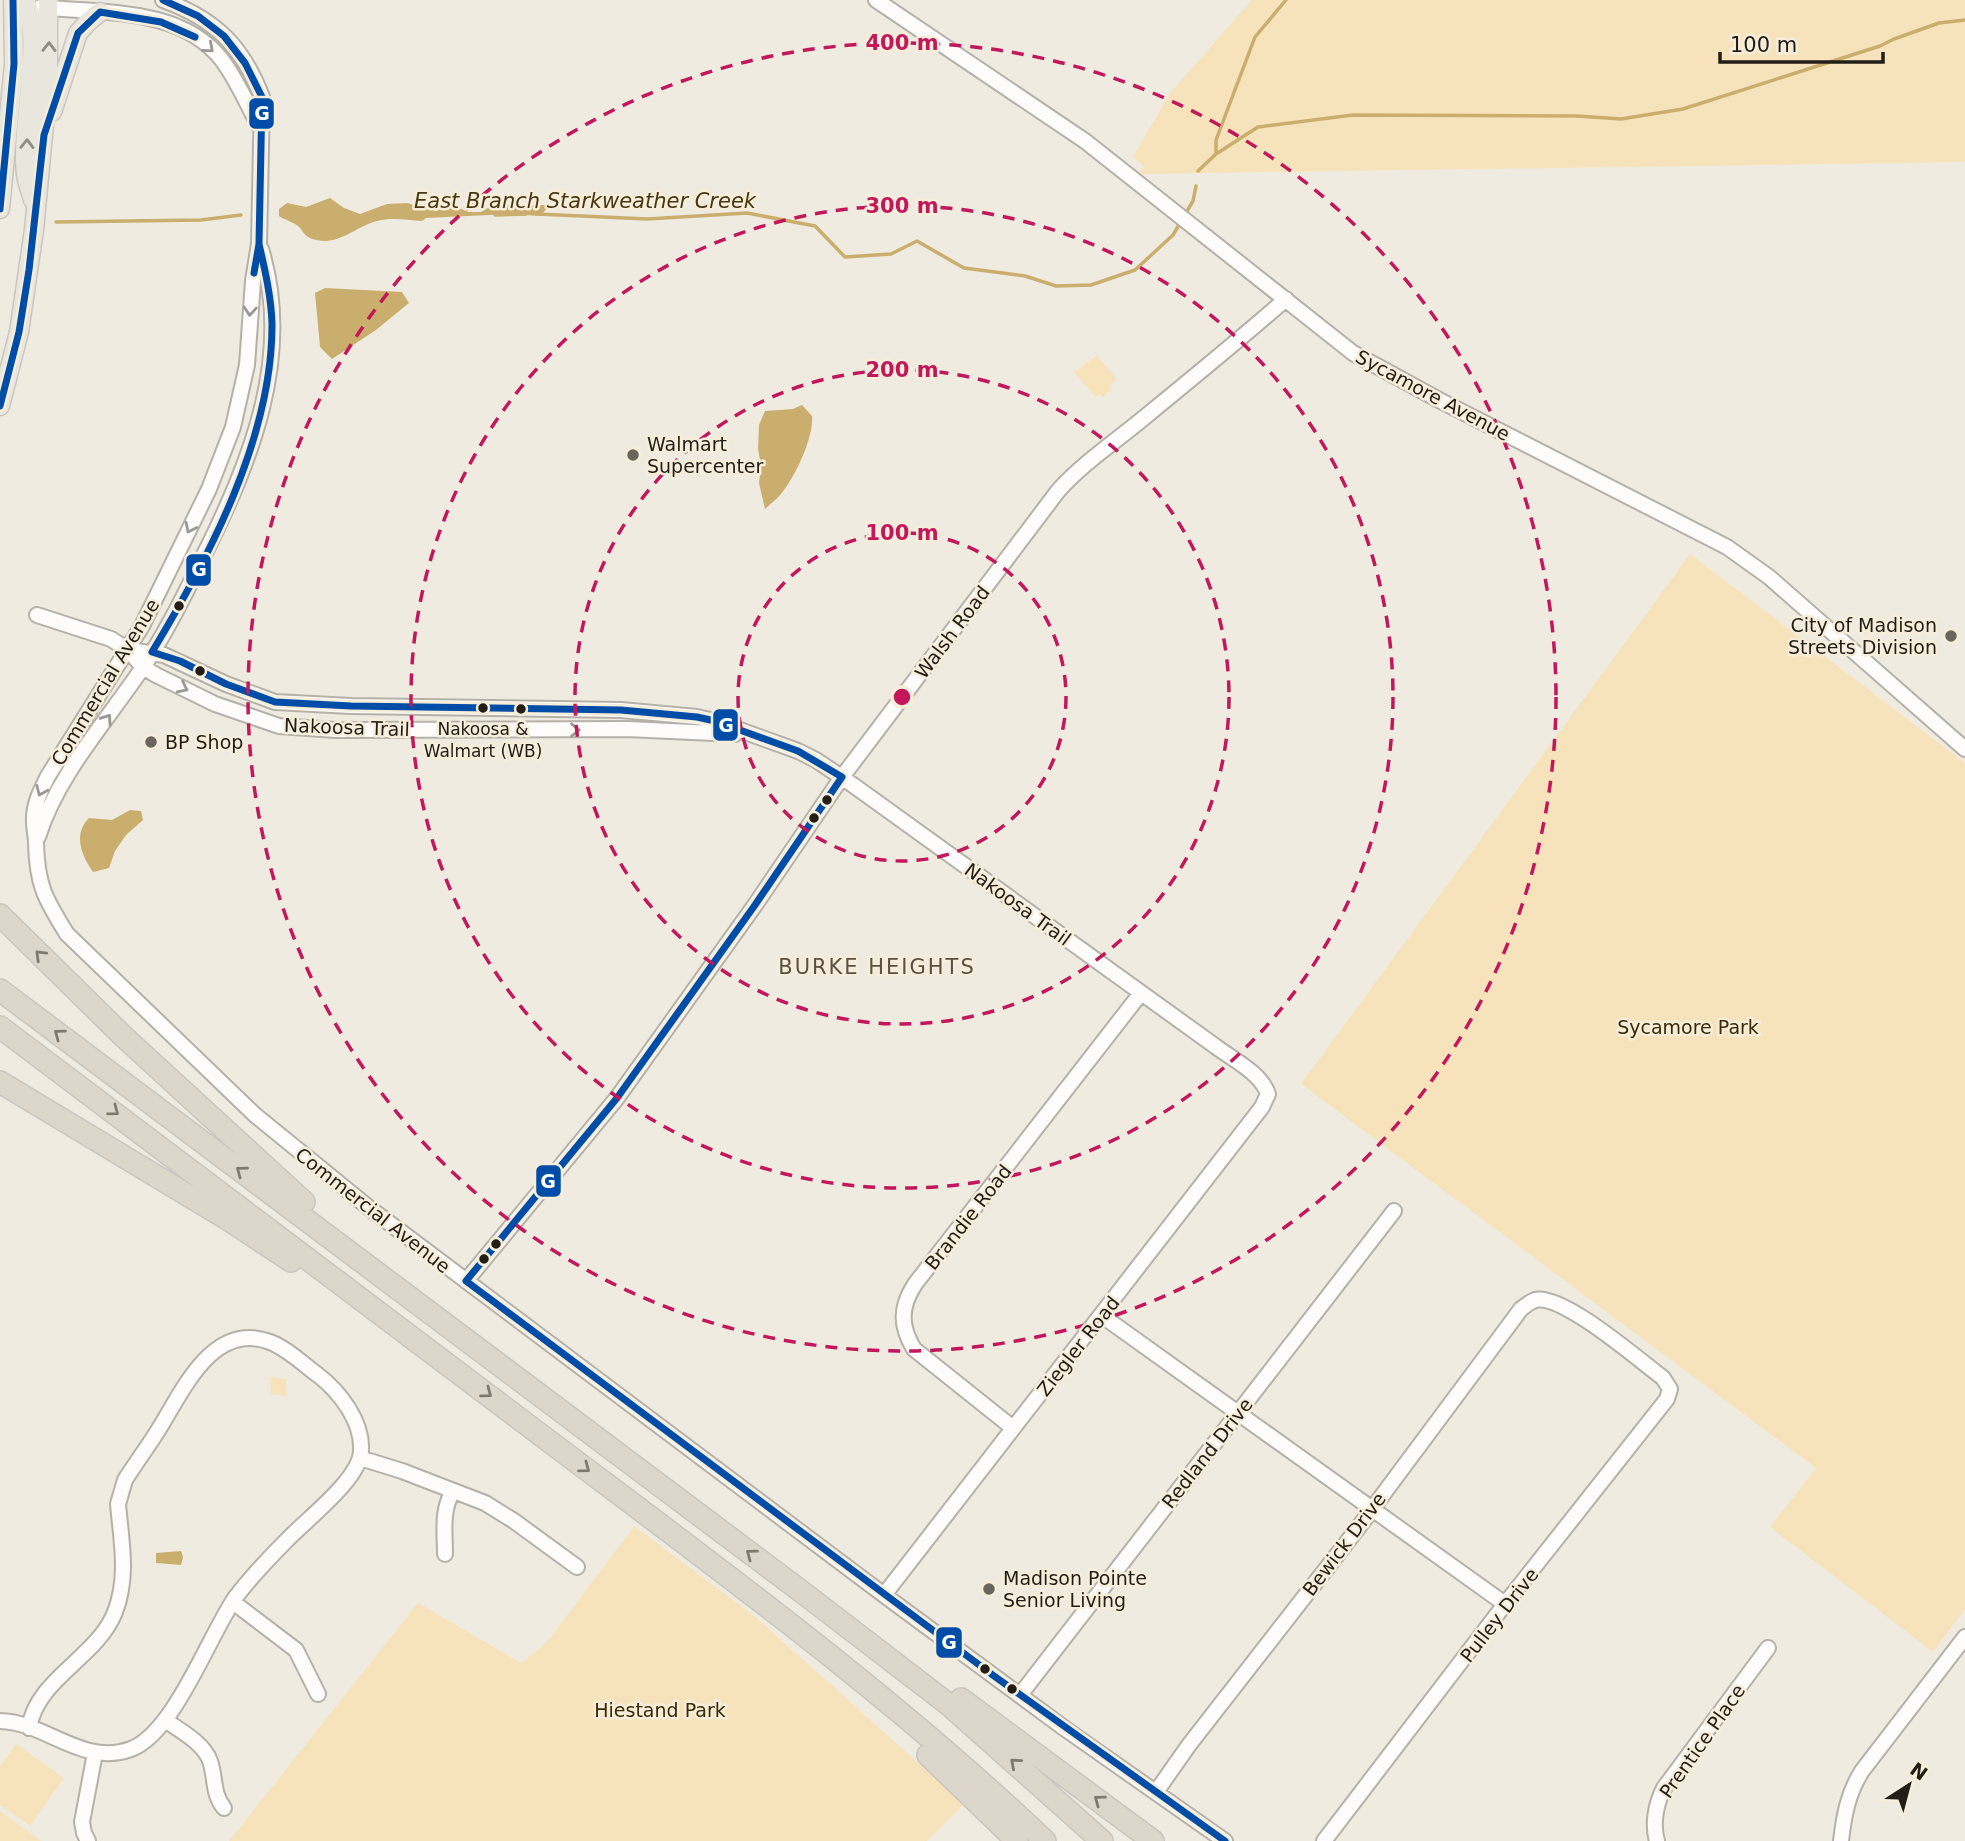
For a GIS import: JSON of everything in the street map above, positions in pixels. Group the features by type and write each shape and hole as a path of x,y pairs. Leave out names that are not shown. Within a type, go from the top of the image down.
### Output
{"highway":[{"path":"0,915 124,1037 296,1196 492,1359"},
{"path":"0,990 806,1595 947,1704 1102,1841"},
{"path":"0,1027 443,1359 758,1600 970,1773 1045,1841"},
{"path":"0,1082 218,1213 384,1325 443,1359"},
{"path":"806,1595 942,1685 1153,1841"},
{"path":"758,1600 940,1766 1017,1841"}],"main road":[{"path":"0,209 13,48 27,3"},
{"path":"0,406 19,332 36,211 48,83 27,3"},
{"path":"27,3 32,44 26,174 36,211"},
{"path":"44,135 78,33 100,12"},
{"path":"0,34 13,48"}],"street":[{"name":"Commercial Avenue","path":"163,0 198,15 230,39 253,75 262,97 259,244 253,281 247,365 233,427 209,489 142,626 43,787 34,812 37,867 43,892 67,934 288,1145 884,1595 1225,1841"},
{"name":"Sycamore Avenue","path":"876,0 1085,141 1353,353 1439,400 1727,547 1769,577 1965,749"},
{"name":"Commercial Avenue","path":"27,3 140,16 162,21 190,34 207,45 232,75 260,127"},
{"name":"Commercial Avenue","path":"37,841 54,796 144,667 180,605 243,470 261,417 271,364 271,305 259,244"},
{"name":"Walsh Road","path":"466,1281 617,1098 755,905 842,777 1058,491 1076,470 1169,397 1286,299"},
{"name":"Nakoosa Trail","path":"37,615 103,635 128,650 156,676 215,704 263,722 304,729 654,730 754,736"},
{"name":"Nakoosa Trail","path":"128,650 152,652 180,661 226,684 275,702 649,712 715,721 798,751 842,777 1257,1077 1266,1087 1268,1094"},
{"name":"Brandie Road","path":"1013,1428 914,1349 904,1331 905,1301 915,1284 1141,993"},
{"name":"Ziegler Road","path":"884,1595 1262,1107 1268,1094"},
{"name":"Redland Drive","path":"1020,1695 1394,1211"},
{"name":"Bewick Drive","path":"1156,1793 1189,1745 1521,1309 1536,1300 1562,1306 1593,1324 1662,1378 1670,1389"},
{"path":"1101,1315 1505,1604"},
{"path":"0,1721 19,1724 84,1751 95,1753 130,1749 144,1742 165,1720 233,1602 285,1541 355,1469 360,1458 359,1433 355,1421 332,1386 272,1343 236,1340 225,1344 205,1359 181,1390 121,1488 118,1504 124,1569 122,1589 110,1622 99,1638 45,1692 34,1710 29,1728"},
{"name":"Pulley Drive","path":"1324,1841 1505,1604 1657,1414 1670,1389"},
{"path":"360,1458 485,1503 578,1567"},
{"path":"445,1554 444,1512 453,1492"},
{"path":"233,1602 296,1650 318,1694"},
{"path":"1841,1841 1852,1787 1965,1637"},
{"name":"Prentice Place","path":"1657,1841 1656,1812 1664,1787 1768,1648"},
{"path":"165,1720 192,1740 209,1759 216,1798 224,1808"},
{"path":"88,1841 82,1822 95,1753"}],"green space":[{"path":"1252,0 1965,0 1965,162 1138,174 1144,166 1133,157 1170,93"},
{"path":"1097,355 1117,380 1109,386 1112,389 1103,397 1100,394 1095,397 1074,372"},
{"name":"Sycamore Park","path":"1690,554 1965,763 1965,1609 1933,1652 1770,1527 1816,1468 1301,1084"},
{"path":"270,1377 286,1379 287,1396 271,1394"},
{"name":"Hiestand Park","path":"634,1526 753,1615 964,1804 927,1841 229,1841 418,1603 521,1663 547,1642"},
{"path":"16,1744 64,1778 30,1826 0,1805 0,1766"},
{"path":"0,1811 41,1841 0,1841"}],"shaded area":[{"path":"330,198 344,208 360,214 387,204 407,203 436,211 451,204 468,212 481,212 493,205 550,205 540,216 512,214 426,218 422,221 382,220 328,241 310,238 298,226 279,216 279,209 287,203 306,207"},
{"path":"325,288 402,292 409,303 376,330 332,359 320,347 315,293"},
{"path":"802,405 812,416 807,445 786,487 765,509 759,483 759,425 765,411 793,409"},
{"path":"130,810 141,811 143,820 126,835 115,851 109,868 93,872 80,845 84,824 89,818 112,820"},
{"path":"181,1551 181,1565 156,1563 156,1553"}],"waterway":[{"path":"1216,154 1216,140 1255,37 1286,0"},
{"path":"1198,171 1216,154 1258,127 1353,115 1577,116 1621,119 1683,109 1880,46 1939,23 1965,20"},
{"name":"East Branch Starkweather Creek","path":"1184,216 1193,201 1196,186"},
{"name":"East Branch Starkweather Creek","path":"537,214 647,219 747,213 815,226 845,257 891,254 917,241 964,268 1025,276 1056,286 1091,285 1135,270 1173,235 1180,223"},
{"name":"East Branch Starkweather Creek","path":"495,215 526,214"},
{"name":"East Branch Starkweather Creek","path":"56,222 201,220 241,215"}],"transit line":[{"name":"G","path":"0,209 14,64 13,0"},
{"name":"G","path":"163,0 198,16 224,36 245,63 262,97 259,244 254,273"},
{"name":"G","path":"0,406 19,332 29,270 44,135 78,33 100,12 161,22 195,37"},
{"name":"G","path":"259,244 272,323 262,409 234,495 195,577 152,652 180,661 226,684 275,702 351,706 621,710 697,717 798,751 842,777 755,905 617,1098 466,1281 994,1676 1225,1841"}],"place":[{"name":"Walmart Supercenter","path":"633,455"},
{"name":"City of Madison Streets Division","path":"1951,636"},
{"name":"Nakoosa & Walmart (WB)","path":"483,708"},
{"name":"BP Shop","path":"151,742"},
{"name":"Madison Pointe Senior Living","path":"989,1589"}],"district":[{"name":"BURKE HEIGHTS","path":"877,967"}]}
